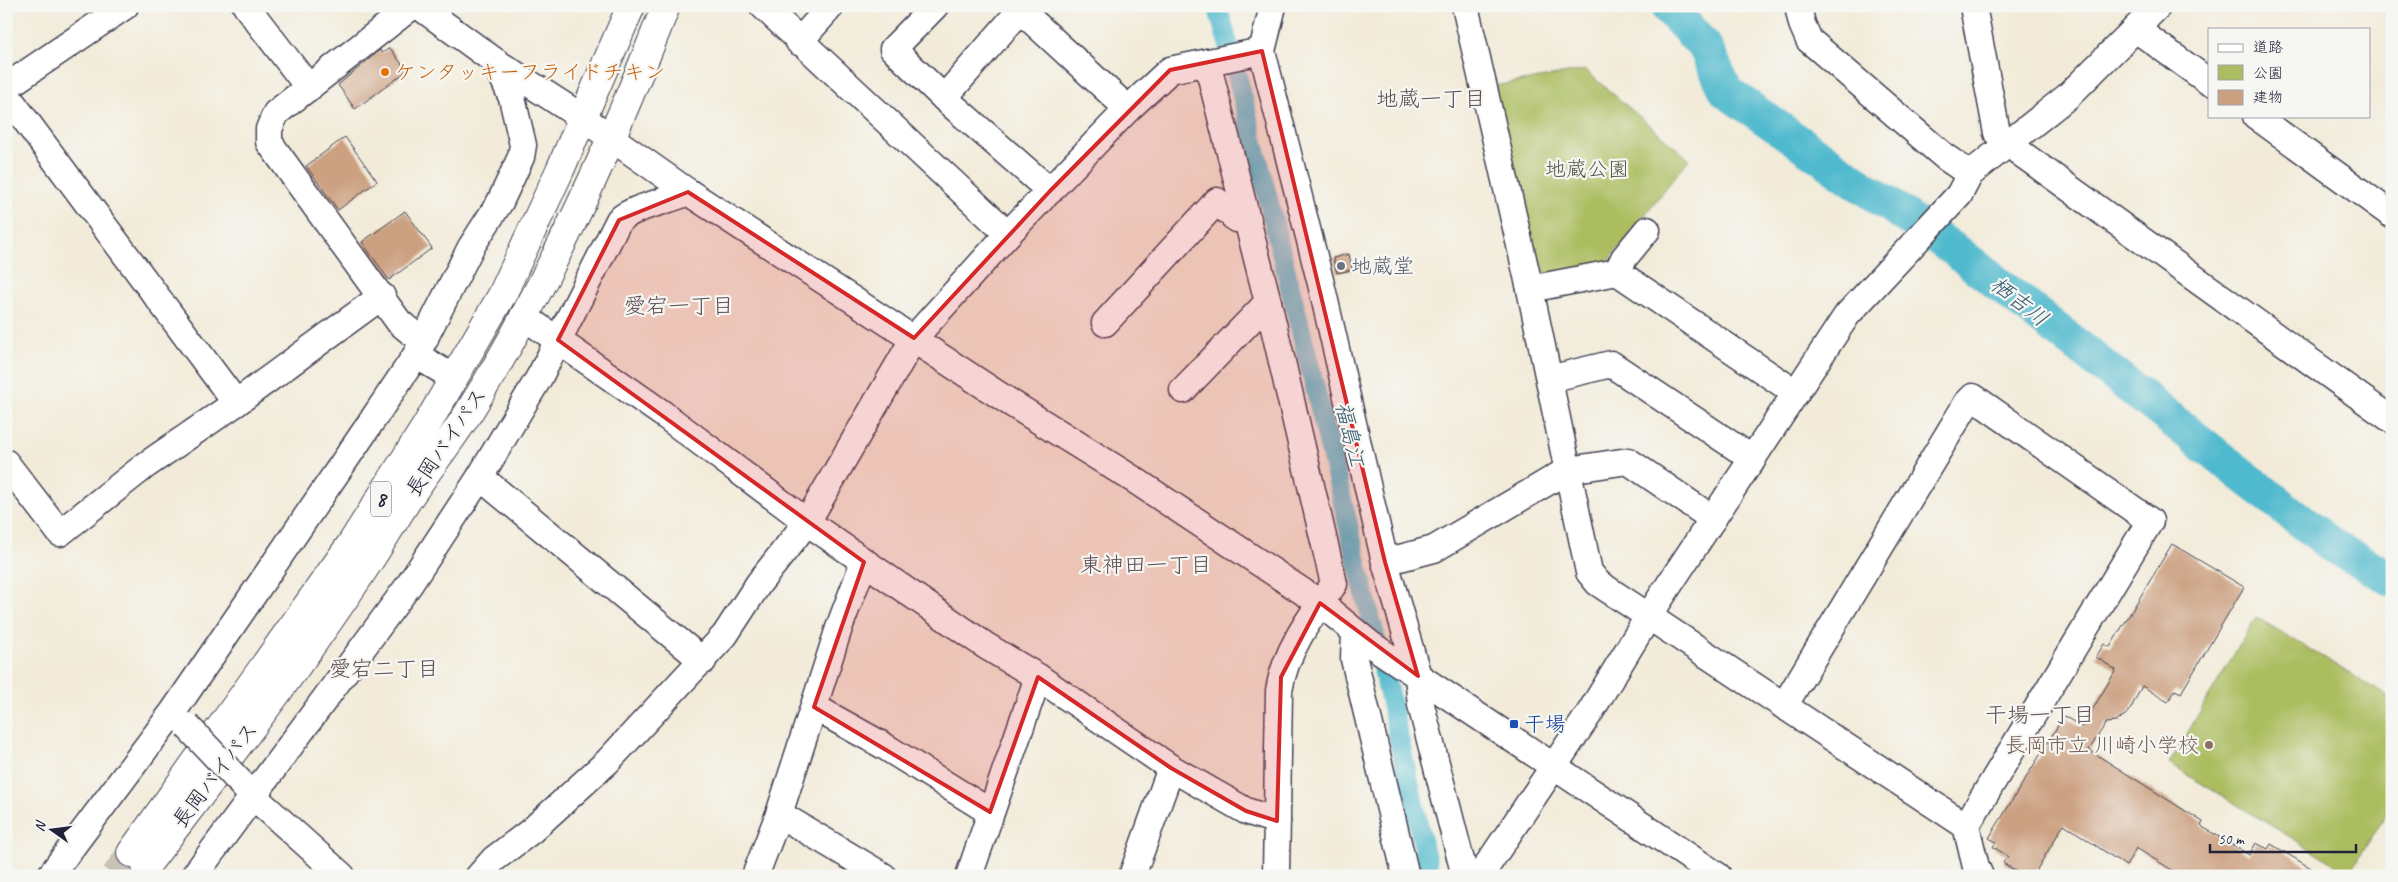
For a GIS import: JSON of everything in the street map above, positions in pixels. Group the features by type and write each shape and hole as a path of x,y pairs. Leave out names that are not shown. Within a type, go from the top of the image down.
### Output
{"highway":[{"name":"長岡バイパス","path":"631,6 583,118 502,295 454,378 351,544 139,860 277,694 368,563 403,506 471,409 573,221 611,138 666,6"}],"street":[{"path":"6,87 125,6"},
{"path":"246,6 309,88"},
{"path":"412,6 276,114 268,129 269,142 399,322 410,332 420,347 454,378"},
{"path":"419,6 496,62 583,118 688,192 1011,403 1136,481 1320,603 1362,638 1552,767 1718,876"},
{"path":"763,6 799,42 1008,234"},
{"path":"799,42 831,6"},
{"path":"934,6 893,49 944,98 1050,191"},
{"path":"1273,6 1255,52 1322,288 1385,562 1465,876"},
{"path":"1465,6 1530,290 1589,572 1598,583 1966,826 1980,876"},
{"path":"1798,6 1802,24 1809,40 1945,157 1965,185"},
{"path":"1973,6 1997,133 2019,152 2392,420"},
{"path":"1480,876 1589,714 1648,616 1847,315 1965,185 2010,144 2068,96 2158,6"},
{"path":"944,98 1020,8 1128,109"},
{"path":"2136,29 2208,81"},
{"path":"479,876 494,859 530,831 607,762 703,661 725,635 759,583 807,522 914,338 1008,234 1128,109 1170,70 1255,52"},
{"path":"1212,60 1334,584 1320,603 1293,648 1281,677 1279,691 1276,876"},
{"path":"50,876 180,719 271,572 420,347 472,247 500,202 520,157 523,145 520,127 506,81 496,62"},
{"path":"6,94 236,403"},
{"path":"2259,118 2392,215"},
{"path":"194,876 247,789 409,585 480,477 540,376 619,220 636,209 670,200 688,192"},
{"path":"1105,322 1217,201 1236,220 1248,219"},
{"path":"1617,272 1624,258 1647,230"},
{"path":"1530,290 1617,272 1796,393"},
{"path":"6,463 60,533 146,465 236,403 382,296"},
{"path":"1183,390 1268,302"},
{"path":"523,316 663,414 807,522 986,646 1038,677 1171,768 1246,811 1277,821"},
{"path":"1549,380 1611,364 1753,458"},
{"path":"1784,706 1967,404 1973,398 2150,521 1966,826"},
{"path":"1385,562 1434,549 1568,470 1628,461 1713,518"},
{"path":"480,477 703,661"},
{"path":"755,876 778,814 840,625 864,562"},
{"path":"1362,638 1354,660 1406,876"},
{"path":"968,876 1038,677"},
{"path":"814,707 884,746 990,812"},
{"path":"180,719 247,789 342,876"},
{"path":"1132,876 1171,768"},
{"path":"778,814 883,876"}],"highlighted area":[{"path":"1262,51 1385,562 1418,676 1320,603 1281,677 1277,821 1246,811 1171,768 1038,677 990,812 814,707 864,562 558,340 619,220 688,192 914,338 1050,191 1170,70"}],"green space":[{"name":"地蔵公園","path":"1585,70 1689,159 1606,264 1544,280 1534,271 1494,86"},
{"path":"2256,617 2392,699 2392,804 2350,873 2169,764"}],"building":[{"path":"390,48 407,71 355,109 338,85 380,50 382,53"},
{"path":"345,137 377,181 338,210 306,166"},
{"path":"405,211 432,248 389,280 362,242"},
{"name":"地蔵堂","path":"1349,254 1352,270 1337,273 1333,258"},
{"path":"2172,544 2244,587 2181,693 2175,690 2168,702 2142,686 2129,712 2116,722 2106,723 2089,750 2203,822 2201,826 2249,855 2256,843 2268,849 2271,844 2324,876 2182,876 2136,848 2126,866 2064,824 2033,876 2023,876 2003,863 2008,856 1993,847 1996,842 1989,838 2064,716 2082,727 2116,670 2096,657 2104,644 2110,647"}],"waterway":[{"name":"福島江","path":"1217,6 1234,63 1310,367 1389,694 1430,876"},
{"name":"栖吉川","path":"1667,6 1705,47 1727,92 1956,251 2333,546 2392,579"}],"tunnel":[{"path":"115,876 131,853"}],"place":[{"name":"ケンタッキーフライドチキン","path":"385,72"},
{"name":"地蔵堂","path":"1341,266"},
{"name":"干場","path":"1514,724"},
{"name":"長岡市立 川崎小学校","path":"2209,745"}],"district":[{"name":"地蔵一丁目","path":"1431,98"},
{"name":"愛宕一丁目","path":"679,305"},
{"name":"東神田一丁目","path":"1146,564"},
{"name":"愛宕二丁目","path":"384,668"},
{"name":"干場一丁目","path":"2040,714"}]}
